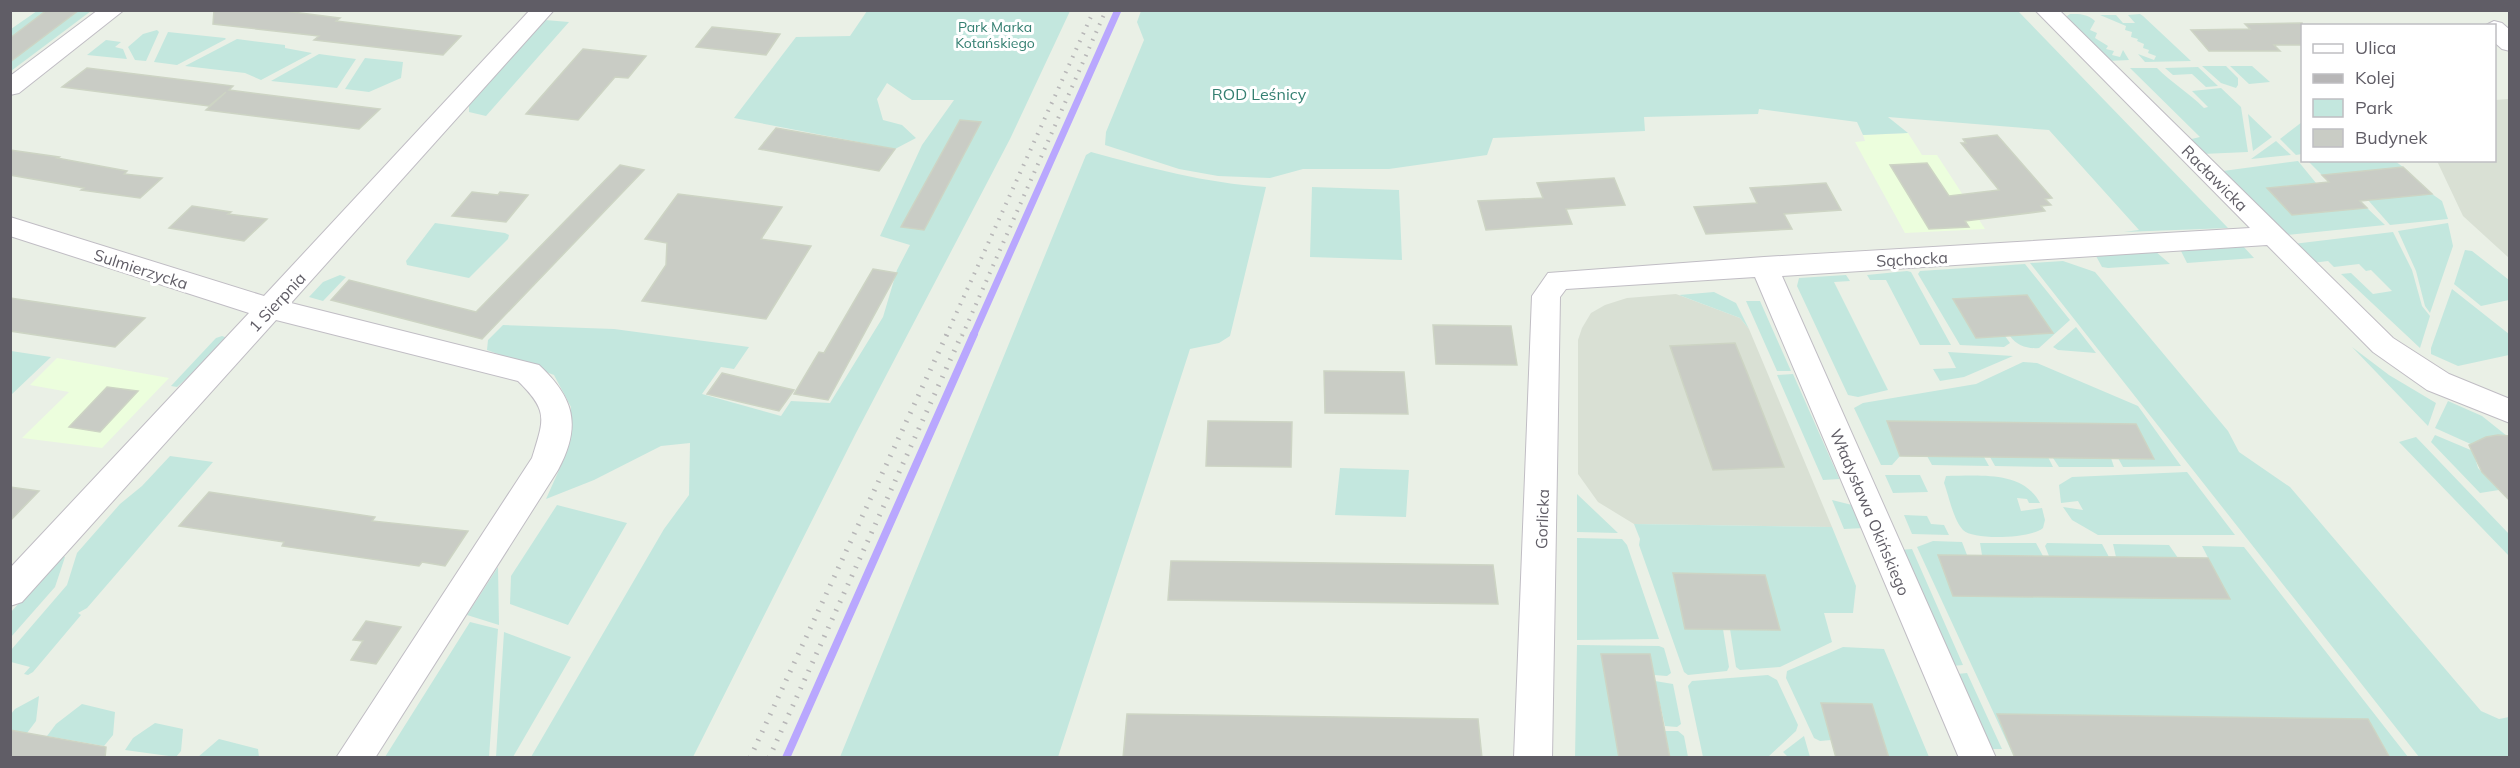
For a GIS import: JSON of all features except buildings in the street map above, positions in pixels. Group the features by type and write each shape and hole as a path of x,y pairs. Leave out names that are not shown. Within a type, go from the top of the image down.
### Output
{"street":[{"path":"10,88 113,10"},
{"name":"1 Sierpnia","path":"10,592 543,10"},
{"name":"Racławicka","path":"2046,10 2383,345 2438,382 2510,412"},
{"path":"2479,10 2491,24"},
{"path":"2496,30 2510,44"},
{"name":"Sulmierzycka","path":"10,226 230,298 528,373 552,394 559,421 547,461 354,758"},
{"name":"Sąchocka","path":"1554,283 1566,278 2272,236"},
{"name":"Władysława Okińskiego","path":"1764,266 1978,758"},
{"name":"Gorlicka","path":"1533,758 1544,475 1546,296 1554,283"}],"shaded area":[{"path":"2510,99 2509,258 2463,216 2437,162 2496,162 2496,100"},
{"path":"1908,133 1922,155 1937,155 1985,229 1905,233 1855,142 1865,141 1863,135"},
{"path":"1676,294 1740,318 1749,329 1832,527 1634,524 1598,502 1578,474 1578,340 1582,328 1591,313 1605,305 1627,298"},
{"path":"57,358 169,378 102,448 22,438 69,392 30,385"}],"green space":[{"path":"37,11 91,11 11,71 11,29"},
{"name":"Park Marka Kotańskiego","path":"867,11 1070,11 1010,139 856,433 693,757 531,757 664,529 689,495 690,443 661,446 594,480 546,499 564,459 571,407 554,375 487,350 488,340 503,325 614,329 749,347 734,369 721,367 702,394 781,416 791,401 830,403 883,317 897,270 910,245 880,236 922,145 954,100 912,100 887,83 877,99 883,120 902,125 916,138 895,149 734,118 796,37 850,36"},
{"name":"ROD Leśnicy","path":"1141,11 2018,11 2228,228 2124,232 2139,230 2049,130 1888,117 1908,133 1863,135 1857,122 1759,109 1758,114 1644,117 1645,131 1493,138 1487,155 1389,169 1303,169 1270,178 1218,176 1179,169 1105,145 1106,132 1144,40 1137,22"},
{"path":"2070,14 2090,17 2095,21 2090,30 2097,33 2095,38 2108,46 2106,49 2114,51 2112,55 2120,57 2123,50 2129,60 2108,61 2064,18"},
{"path":"2140,14 2191,61 2145,62 2138,54 2154,60 2156,56 2148,53 2149,50 2143,48 2144,44 2137,41 2138,39 2131,37 2132,32 2125,30 2126,26 2100,15 2116,15 2123,23 2135,23 2128,15"},
{"path":"545,20 569,22 486,116 469,112 469,105"},
{"path":"157,30 159,32 146,61 135,60 128,47 143,34"},
{"path":"168,32 226,39 177,65 154,62"},
{"path":"237,39 285,45 285,48 312,53 261,80 245,73 185,66"},
{"path":"106,40 121,42 115,47 123,49 127,59 87,55"},
{"path":"319,54 356,59 337,88 271,81"},
{"path":"365,58 403,62 401,78 369,92 345,89"},
{"path":"2202,66 2226,66 2238,78 2238,85 2236,88 2221,83"},
{"path":"2230,66 2252,66 2270,82 2249,84"},
{"path":"2198,67 2218,86 2206,87 2192,74 2173,75 2165,68"},
{"path":"2130,68 2157,68 2204,108 2208,107 2192,91 2221,88 2241,107 2248,152 2202,154 2187,140 2200,137"},
{"path":"2248,114 2272,137 2253,151"},
{"path":"2301,123 2301,154 2296,155 2280,139"},
{"path":"2276,141 2291,155 2251,159"},
{"path":"1091,152 1199,178 1266,187 1230,336 1219,343 1190,349 1058,757 840,757 1086,155"},
{"path":"2298,161 2316,183 2267,188 2292,214 2367,208 2385,225 2287,235 2223,171"},
{"path":"2309,162 2396,162 2403,167 2322,175"},
{"path":"1312,187 1399,190 1402,260 1310,257"},
{"path":"2432,194 2442,201 2448,219 2390,225 2368,200"},
{"path":"435,223 509,235 508,239 469,278 407,265 406,261"},
{"path":"2448,223 2453,246 2430,313 2425,306 2416,271 2398,231"},
{"path":"2393,232 2412,270 2422,306 2430,316 2420,348 2341,274 2351,273 2373,294 2392,291 2371,270 2366,271 2359,264 2334,267 2328,261 2312,263 2293,244"},
{"path":"2242,245 2254,258 2187,263 2180,249"},
{"path":"2465,250 2472,251 2509,280 2509,300 2481,306 2454,284"},
{"path":"2155,251 2170,264 2108,268 2102,267 2096,256"},
{"path":"2063,261 2095,272 2228,431 2239,452 2290,487 2481,711 2499,719 2509,717 2509,757 2419,757 2030,263"},
{"path":"2025,264 2070,320 2039,348 2023,346 2010,336 2052,333 2027,295 1953,299 1976,338 2005,336 2010,343 2004,347 1960,345 1918,274 1920,271"},
{"path":"1911,272 1951,345 1920,345 1886,280 1870,280 1867,275"},
{"path":"340,275 346,277 323,301 309,297 323,282"},
{"path":"1846,275 1850,281 1834,282 1888,390 1858,397 1848,395 1797,286 1799,278"},
{"path":"2452,289 2509,334 2509,355 2458,366 2431,354 2431,348"},
{"path":"1714,292 1736,303 1749,329 1740,318 1679,295"},
{"path":"1746,301 1760,301 1791,371 1777,371"},
{"path":"2076,327 2096,353 2058,350 2053,347"},
{"path":"222,336 230,339 177,387 171,386 216,338"},
{"path":"2352,347 2389,375 2436,403 2428,426"},
{"path":"11,351 51,357 10,395"},
{"path":"1948,352 2013,356 1964,377 1940,381 1933,369 1956,368"},
{"path":"2023,362 2037,363 2138,406 2181,466 2123,467 2118,458 2154,458 2135,424 1887,421 1900,456 1892,465 1881,465 1854,408 1863,403 1976,384"},
{"path":"1793,374 1840,479 1823,480 1777,375"},
{"path":"2448,401 2482,416 2507,436 2486,437 2475,446 2435,428"},
{"path":"2435,435 2473,451 2478,468 2499,490 2480,493 2431,442"},
{"path":"2416,437 2509,534 2509,556 2399,442"},
{"path":"170,456 213,462 87,608 78,613 81,615 33,672 28,675 24,674 30,667 11,662 11,650 67,585 77,553 120,504 142,486"},
{"path":"1927,456 1984,457 1989,466 1932,465"},
{"path":"1990,457 2048,457 2053,467 1995,466"},
{"path":"2053,458 2111,458 2114,467 2059,467"},
{"path":"1340,468 1409,470 1406,517 1335,515"},
{"path":"2187,472 2235,535 2098,535 2072,520 2063,507 2083,510 2078,501 2061,503 2059,485 2072,477"},
{"path":"1885,475 1920,475 1928,492 1893,493"},
{"path":"1946,476 1998,477 2023,485 2040,503 2029,503 2027,499 2017,498 2021,511 2042,508 2045,520 2043,528 2027,534 2003,537 1979,536 1963,530 1954,514 1944,483"},
{"path":"1577,494 1618,533 1577,532"},
{"path":"1832,500 1852,505 1864,528 1844,529"},
{"path":"557,505 627,523 568,625 510,604 511,576"},
{"path":"1904,515 1927,516 1931,524 1944,525 1949,535 1912,534"},
{"path":"1634,524 1832,527 1856,586 1853,613 1824,613 1832,642 1780,667 1740,670 1736,667 1730,629 1780,630 1765,575 1673,574 1685,629 1723,629 1729,667 1727,671 1688,675 1684,672 1639,545 1640,539"},
{"path":"1577,538 1622,539 1627,545 1659,639 1577,640"},
{"path":"1933,541 1962,542 1967,555 1938,555 1954,596 2229,599 2202,546 2244,547 2408,757 2390,757 2368,719 1998,714 2014,757 1917,547"},
{"path":"1980,543 2036,543 2043,556 1982,555"},
{"path":"2047,543 2102,544 2109,557 2049,556 2045,546"},
{"path":"2113,544 2169,545 2178,558 2116,557"},
{"path":"1912,549 1963,665 1952,666 1900,550"},
{"path":"62,555 65,557 55,587 11,637 11,612"},
{"path":"498,567 499,625 467,615"},
{"path":"470,622 498,629 489,757 385,757"},
{"path":"504,632 571,657 513,757 496,757"},
{"path":"1577,645 1659,646 1664,648 1671,673 1667,676 1654,675 1650,655 1601,654 1619,757 1575,758"},
{"path":"1843,647 1884,649 1929,757 1889,757 1872,704 1821,703 1831,740 1820,741 1814,738 1786,678 1787,671"},
{"path":"1967,673 2002,749 1991,749 1957,674"},
{"path":"1768,675 1777,680 1798,725 1796,731 1768,757 1703,757 1688,686 1692,681"},
{"path":"1655,681 1673,684 1681,724 1677,727 1665,726"},
{"path":"39,696 36,721 27,733 11,730 11,714 15,709"},
{"path":"82,704 115,712 113,735 104,746 47,736 56,724"},
{"path":"155,723 183,729 181,751 176,757 125,750 133,738"},
{"path":"1665,731 1678,731 1684,736 1688,757 1670,757"},
{"path":"1804,736 1810,757 1788,757 1783,752"},
{"path":"219,739 258,749 259,757 198,757"}],"waterway":[{"path":"973,336 1118,10"},
{"path":"786,758 974,334"}],"railway":[{"path":"946,336 1094,10"},
{"path":"962,336 1106,10"},
{"path":"750,758 947,334"},
{"path":"769,758 962,334"}]}
